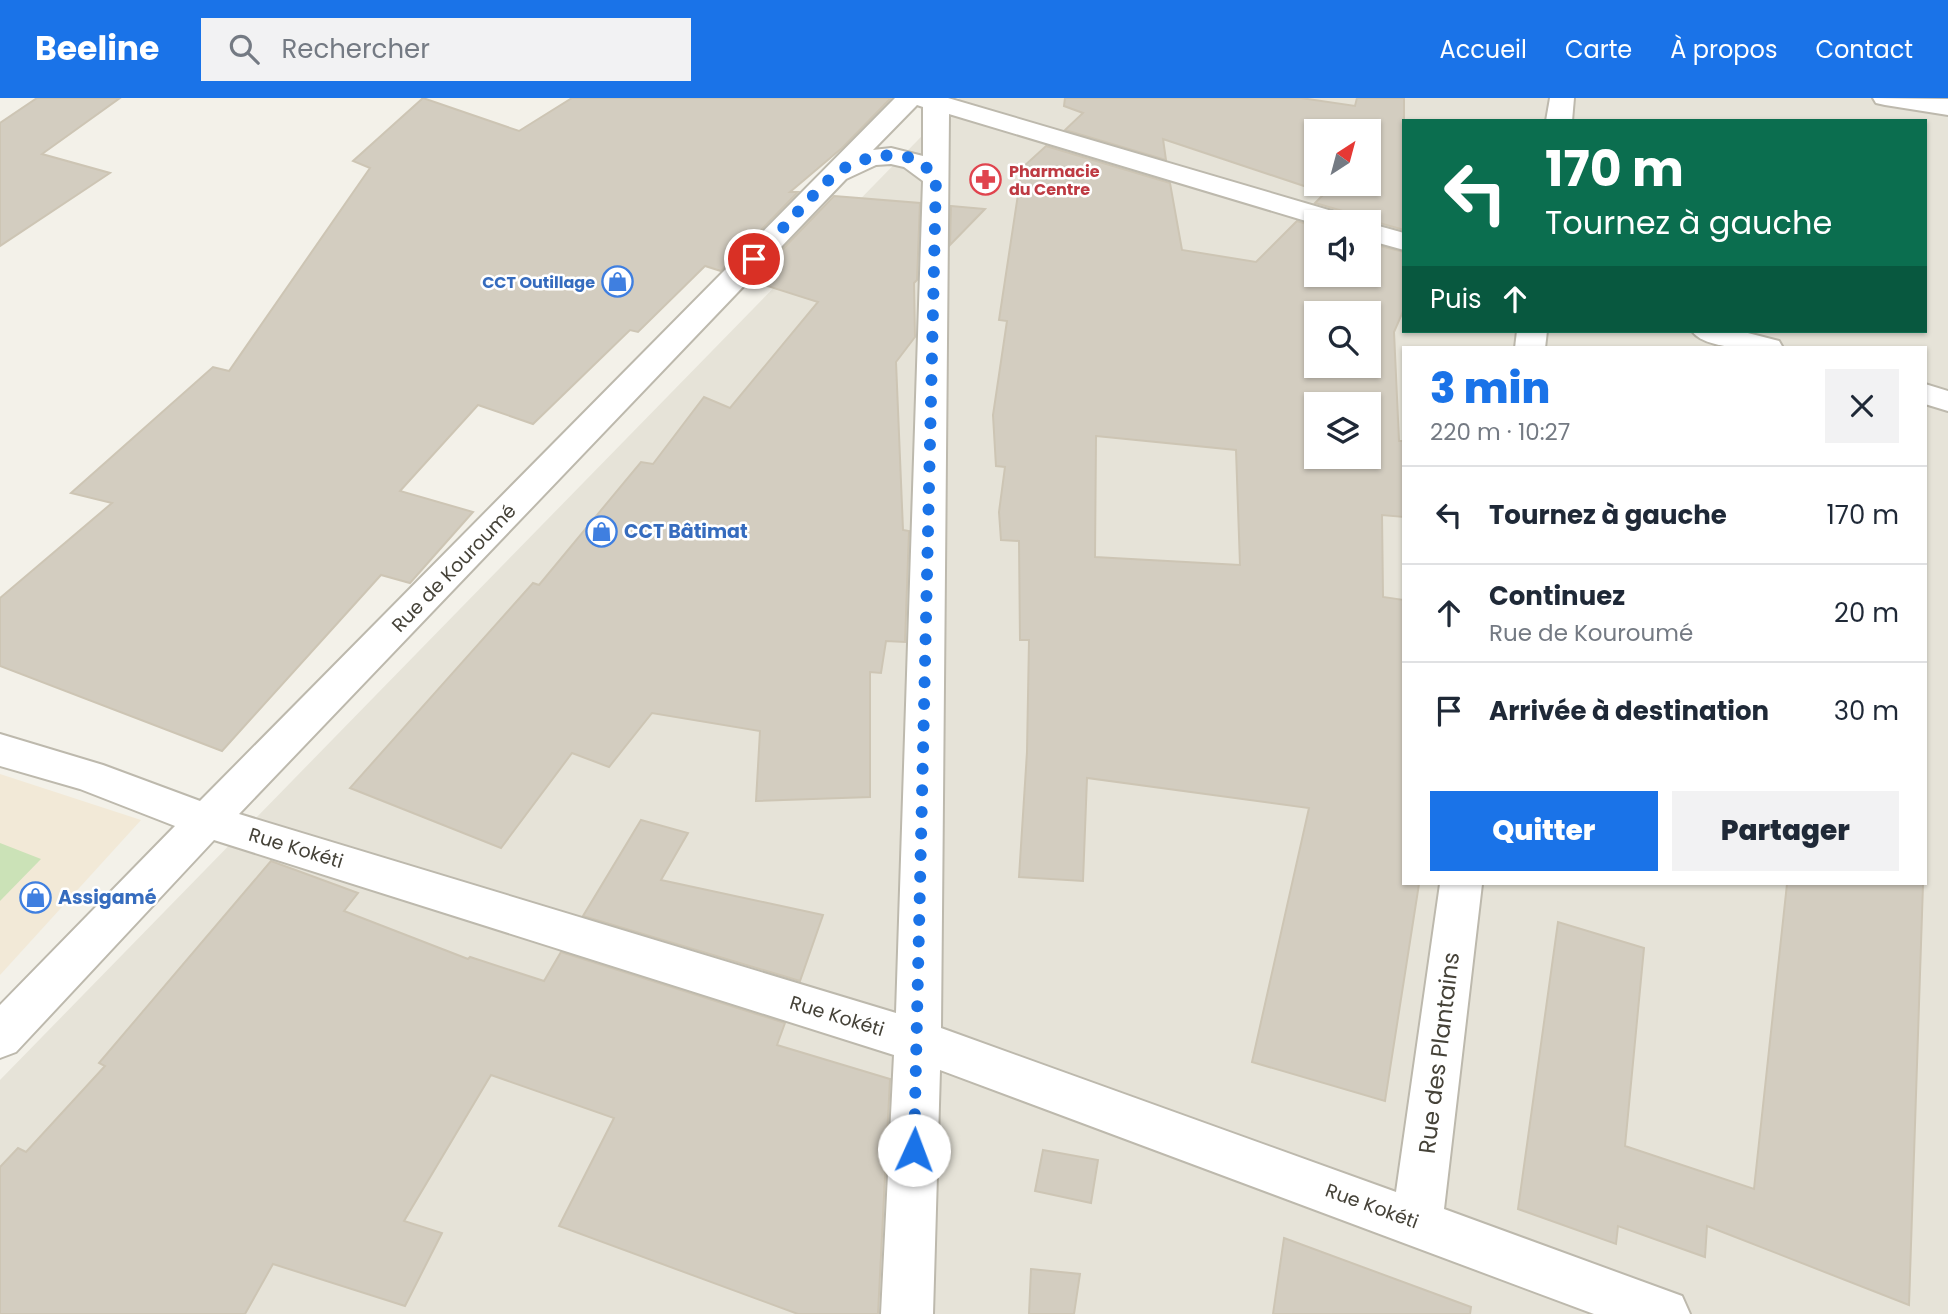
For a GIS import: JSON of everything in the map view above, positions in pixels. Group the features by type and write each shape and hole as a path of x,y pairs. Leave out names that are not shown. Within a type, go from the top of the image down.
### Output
{"street":[{"path":"1559,119 1562,98"},
{"path":"1885,98 1948,107"},
{"path":"907,1314 918,1041 936,178 934,142 926,99 1304,212"},
{"name":"Rue de Kouroumé","path":"0,1037 143,886 834,176 926,99"},
{"path":"834,176 868,159 896,156 922,163 936,178"},
{"path":"1381,235 1402,241"},
{"path":"1714,333 1761,346"},
{"path":"1927,395 1948,401"},
{"name":"Rue Kokéti","path":"0,750 89,776 208,821 918,1041 1664,1314"},
{"name":"Rue des Plantains","path":"1417,1222 1461,885"}],"shaded area":[{"path":"959,98 1948,98 1948,1314 0,1314 0,1080"},
{"name":"Assigamé","path":"0,774 141,820 0,975"}],"green space":[{"path":"0,843 41,859 0,901"}],"building":[{"path":"37,98 120,98 42,154 110,173 0,246 0,123"},
{"path":"423,98 519,131 572,98 891,98 842,148 790,192 798,192 721,271 705,266 638,332 630,330 533,424 478,405 400,491 473,512 410,583 381,575 222,751 0,666 0,598 112,503 71,493 213,367 229,371 370,168 353,161"},
{"path":"1065,98 1301,98 1355,106 1357,98 1404,98 1402,229 1381,223 1381,210 1340,210 1315,203 1322,196 1381,196 1381,119 1304,119 1304,186 1163,139 1166,160 1065,130 1083,113 1064,106"},
{"path":"1046,146 1170,183 1182,250 1256,262 1297,221 1304,223 1304,287 1381,287 1381,246 1402,252 1402,314 1394,332 1399,441 1402,441 1402,517 1382,515 1383,597 1402,600 1402,885 1419,885 1385,1101 1252,1062 1309,808 1087,778 1083,881 1019,877 1027,752 1029,640 1020,640 1019,541 1001,540 999,512 1005,467 996,466 993,415 1007,321 999,320 1022,168","holes":["1096,436 1236,450 1240,565 1095,557"]},
{"path":"834,196 920,203 917,280 914,283 915,337 896,362 903,530 909,531 905,642 886,641 881,673 870,672 870,797 756,801 760,731 652,713 609,767 572,753 501,848 350,788 533,583 539,585 641,462 653,464 704,397 730,408 818,302 752,281"},
{"path":"951,206 985,209 950,245"},
{"path":"641,820 688,833 661,880 823,915 800,981 583,916"},
{"path":"271,861 358,893 344,911 468,959 470,957 544,981 561,952 785,1023 777,1045 890,1079 878,1314 798,1314 559,1226 614,1118 491,1075 404,1221 442,1233 405,1306 273,1264 245,1314 0,1314 0,1167 18,1148 26,1152 105,1066 99,1063"},
{"path":"1787,885 1923,885 1909,1305 1707,1226 1705,1257 1618,1226 1616,1244 1518,1209 1558,922 1644,948 1625,1146 1754,1189"},
{"path":"1043,1150 1098,1160 1091,1203 1035,1191"},
{"path":"1284,1238 1471,1307 1470,1314 1273,1314"},
{"path":"1031,1269 1080,1274 1074,1314 1029,1314"}],"place":[{"name":"Pharmacie du Centre","path":"986,180"},
{"name":"CCT Outillage","path":"618,282"},
{"name":"CCT Bâtimat","path":"601,531"},
{"name":"Assigamé","path":"35,897"}],"route":[{"path":"754,259 834,176 857,163 882,156 913,159 922,163 936,178 914,1150"}]}
